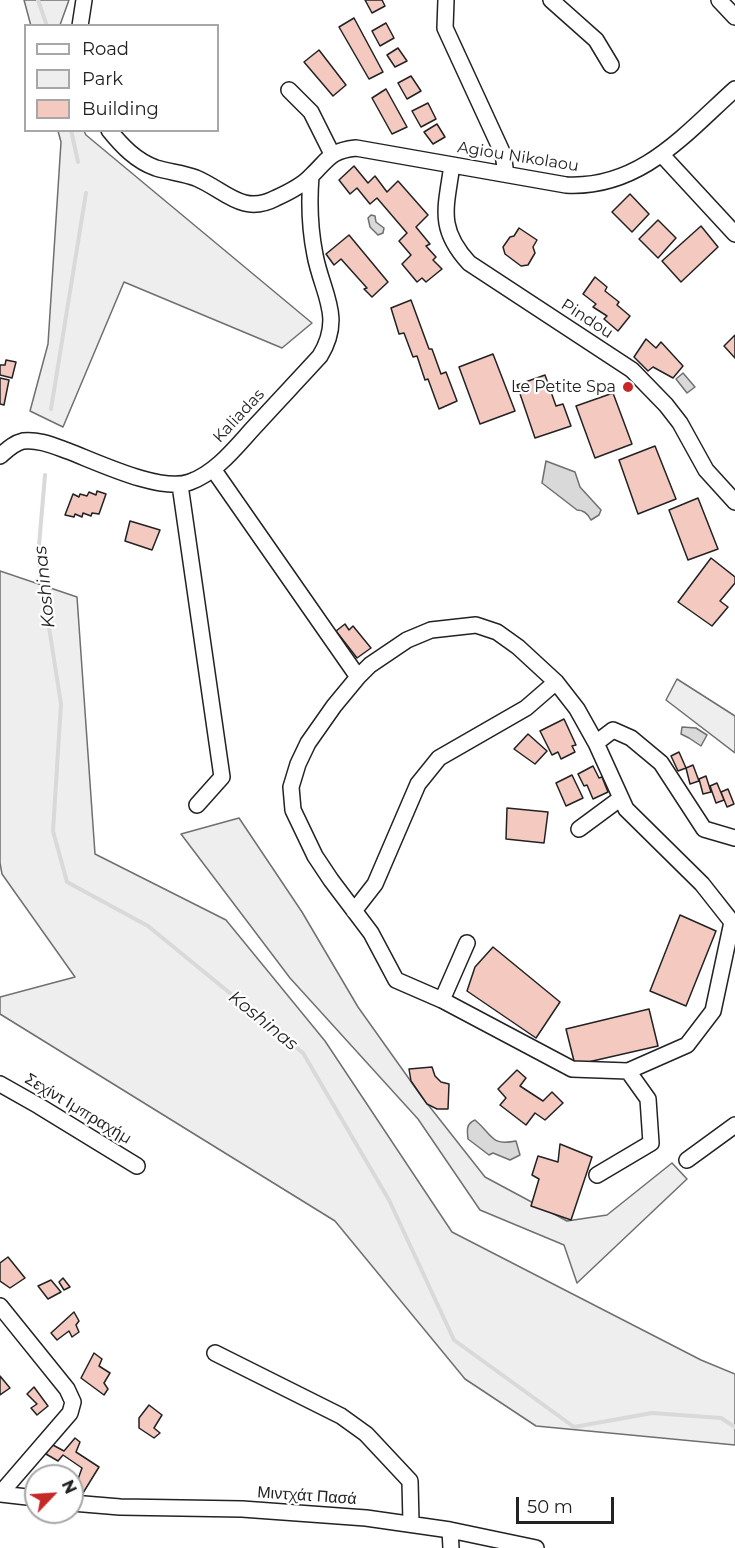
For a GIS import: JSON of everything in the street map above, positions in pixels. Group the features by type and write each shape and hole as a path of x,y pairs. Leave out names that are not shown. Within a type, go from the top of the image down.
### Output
{"street":[{"path":"80,24 84,0"},
{"path":"446,0 444,15 446,28 503,154 506,174"},
{"path":"551,0 596,40 611,65"},
{"path":"719,0 735,17"},
{"name":"Agiou Nikolaou","path":"332,154 342,150 371,150 566,185 593,184 631,174 662,155 735,89"},
{"path":"111,132 129,152 142,162 195,178 244,204 253,205 275,199 311,176 332,154 311,112 289,90"},
{"path":"662,155 735,234"},
{"name":"Pindou","path":"452,165 446,213 447,228 458,250 469,263 632,370 666,405 680,423 706,470 735,502"},
{"name":"Kaliadas","path":"180,485 201,477 213,469 320,356 330,338 331,313 313,244 311,176"},
{"path":"0,456 15,444 34,441 52,445 145,479 180,485 222,777 197,805"},
{"path":"213,469 358,676"},
{"path":"476,625 497,632 518,647 556,682 577,709 596,743 626,809 702,884 733,922 713,1011 687,1045 628,1071 572,1069 442,1000 396,980 371,933 331,880 302,831 293,810 291,787 308,743 358,676 388,651 407,639 431,630 476,625"},
{"path":"354,911 375,884 418,784 439,758 526,708 556,682"},
{"path":"596,743 613,730 631,738 661,763 704,829 735,838"},
{"path":"579,829 621,798"},
{"path":"442,1000 467,943"},
{"path":"597,1175 651,1143 648,1099 628,1071"},
{"name":"Σεχίντ Ιμπραχήμ","path":"0,1084 137,1166"},
{"path":"687,1160 735,1125"},
{"path":"0,1306 67,1389 73,1402 70,1413 0,1494"},
{"path":"215,1353 341,1416 366,1434 410,1481 411,1523"},
{"path":"0,1494 24,1497"},
{"name":"Μιντχάτ Πασά","path":"84,1504 120,1507 242,1509 366,1518 411,1523 536,1548"},
{"path":"450,1530 451,1548"}],"green space":[{"path":"24,0 69,0 60,24 30,24"},
{"path":"58,132 84,132 312,323 282,348 124,282 63,427 30,411 48,344 61,142"},
{"path":"0,571 77,597 95,854 226,920 325,1041 452,1232 701,1360 735,1374 735,1445 536,1426 465,1379 335,1221 0,1014 0,997 75,977 2,874 0,863"},
{"path":"677,679 735,716 735,753 666,700"},
{"path":"239,818 302,912 358,1007 422,1097 485,1177 567,1221 607,1215 672,1163 687,1179 577,1283 564,1245 480,1210 418,1119 290,978 181,834"}],"shaded area":[{"path":"371,215 375,216 376,222 384,228 383,233 378,235 370,227 368,218"},
{"path":"683,373 695,387 687,393 676,379"},
{"path":"546,461 575,472 580,487 601,510 599,515 591,520 586,513 577,510 542,483"},
{"path":"682,727 696,728 707,735 701,746 681,734"},
{"path":"475,1120 496,1141 516,1141 520,1155 510,1160 493,1153 489,1155 468,1139 467,1130"}],"building":[{"path":"365,0 382,0 385,6 372,13"},
{"path":"354,18 383,72 369,79 339,27"},
{"path":"386,23 394,38 380,46 372,31"},
{"path":"398,48 407,61 395,67 387,55"},
{"path":"319,50 346,85 333,96 304,62"},
{"path":"411,76 421,91 407,99 398,83"},
{"path":"386,89 407,127 392,134 372,98"},
{"path":"428,103 436,119 421,127 412,111"},
{"path":"437,124 445,137 433,144 424,132"},
{"path":"354,166 368,183 375,176 387,192 398,181 428,215 416,227 430,244 426,246 436,257 433,260 442,269 426,282 422,278 417,282 402,264 411,255 399,241 407,233 377,198 370,204 357,188 350,194 339,180"},
{"path":"630,194 649,214 632,232 612,212"},
{"path":"658,220 676,238 658,258 639,239"},
{"path":"701,226 718,247 681,282 662,261"},
{"path":"519,228 537,240 533,247 535,253 528,265 521,266 505,254 503,247"},
{"path":"349,235 388,282 372,297 364,289 367,288 341,259 334,265 326,254"},
{"path":"595,277 607,287 605,291 619,302 617,305 630,316 618,331 604,319 607,316 593,307 596,304 583,294"},
{"path":"411,300 429,349 432,349 441,374 446,372 457,401 439,409 428,379 425,380 417,356 413,357 404,333 399,334 391,308"},
{"path":"735,335 735,358 724,346"},
{"path":"646,339 656,348 661,342 683,366 673,378 653,367 648,371 634,357"},
{"path":"493,354 515,411 480,424 459,367"},
{"path":"6,360 16,362 12,378 0,375 0,365 5,365"},
{"path":"545,375 556,406 563,404 571,426 535,438 517,385"},
{"path":"0,378 9,380 4,405 0,404"},
{"path":"613,393 632,444 595,458 576,406"},
{"path":"655,446 676,499 638,514 619,460"},
{"path":"97,491 106,494 99,514 92,513 91,516 83,513 82,517 75,514 74,517 65,515 73,494 79,497 80,494 87,496 89,492 96,495"},
{"path":"698,498 718,549 688,560 669,510"},
{"path":"130,521 160,530 152,550 125,541"},
{"path":"711,558 735,577 735,583 720,601 728,607 712,626 678,602"},
{"path":"345,624 349,630 353,626 371,648 357,658 336,631"},
{"path":"564,719 576,745 572,746 575,752 561,759 558,752 552,755 540,731"},
{"path":"528,734 547,751 535,764 514,749"},
{"path":"679,752 686,768 678,771 671,756"},
{"path":"693,765 699,781 690,784 686,768"},
{"path":"593,766 599,778 602,777 608,792 593,799 587,785 584,786 578,774"},
{"path":"572,775 583,798 566,806 556,783"},
{"path":"706,776 711,792 703,794 699,779"},
{"path":"717,783 724,800 716,803 710,786"},
{"path":"728,789 734,804 727,807 721,792"},
{"path":"507,808 548,812 544,843 506,839"},
{"path":"680,915 716,931 686,1006 650,991"},
{"path":"493,947 560,1002 536,1038 467,991 475,967"},
{"path":"649,1009 658,1046 575,1065 566,1029"},
{"path":"432,1067 435,1076 441,1082 449,1084 448,1109 437,1109 427,1104 411,1081 409,1069"},
{"path":"517,1070 526,1078 520,1086 543,1101 552,1092 563,1103 545,1120 535,1113 526,1125 500,1105 506,1098 498,1089"},
{"path":"560,1144 592,1157 571,1220 531,1206 539,1179 532,1175 538,1156 558,1162"},
{"path":"8,1257 25,1278 10,1288 0,1281 0,1263"},
{"path":"63,1278 70,1287 64,1290 59,1282"},
{"path":"51,1280 61,1292 48,1299 38,1286"},
{"path":"74,1312 79,1321 76,1325 79,1332 72,1337 69,1331 57,1340 51,1333"},
{"path":"94,1353 102,1359 99,1366 110,1373 104,1383 108,1389 104,1395 81,1378"},
{"path":"0,1376 10,1388 0,1395"},
{"path":"34,1387 48,1406 37,1415 31,1408 37,1404 27,1394"},
{"path":"149,1405 162,1415 154,1428 160,1433 154,1438 139,1428 139,1418"},
{"path":"75,1438 80,1442 76,1452 99,1467 84,1491 84,1464 76,1464 63,1455 58,1461 46,1454 51,1444 64,1451"}],"waterway":[{"name":"Koshinas","path":"38,0 46,24"},
{"name":"Koshinas","path":"71,132 78,162"},
{"name":"Koshinas","path":"51,409 86,193"},
{"name":"Koshinas","path":"45,475 38,557 61,704 53,831 67,882 148,926 303,1053 389,1200 454,1340 574,1427 652,1413 721,1418 735,1427"}],"place":[{"name":"Le Petite Spa","path":"628,387"}]}
